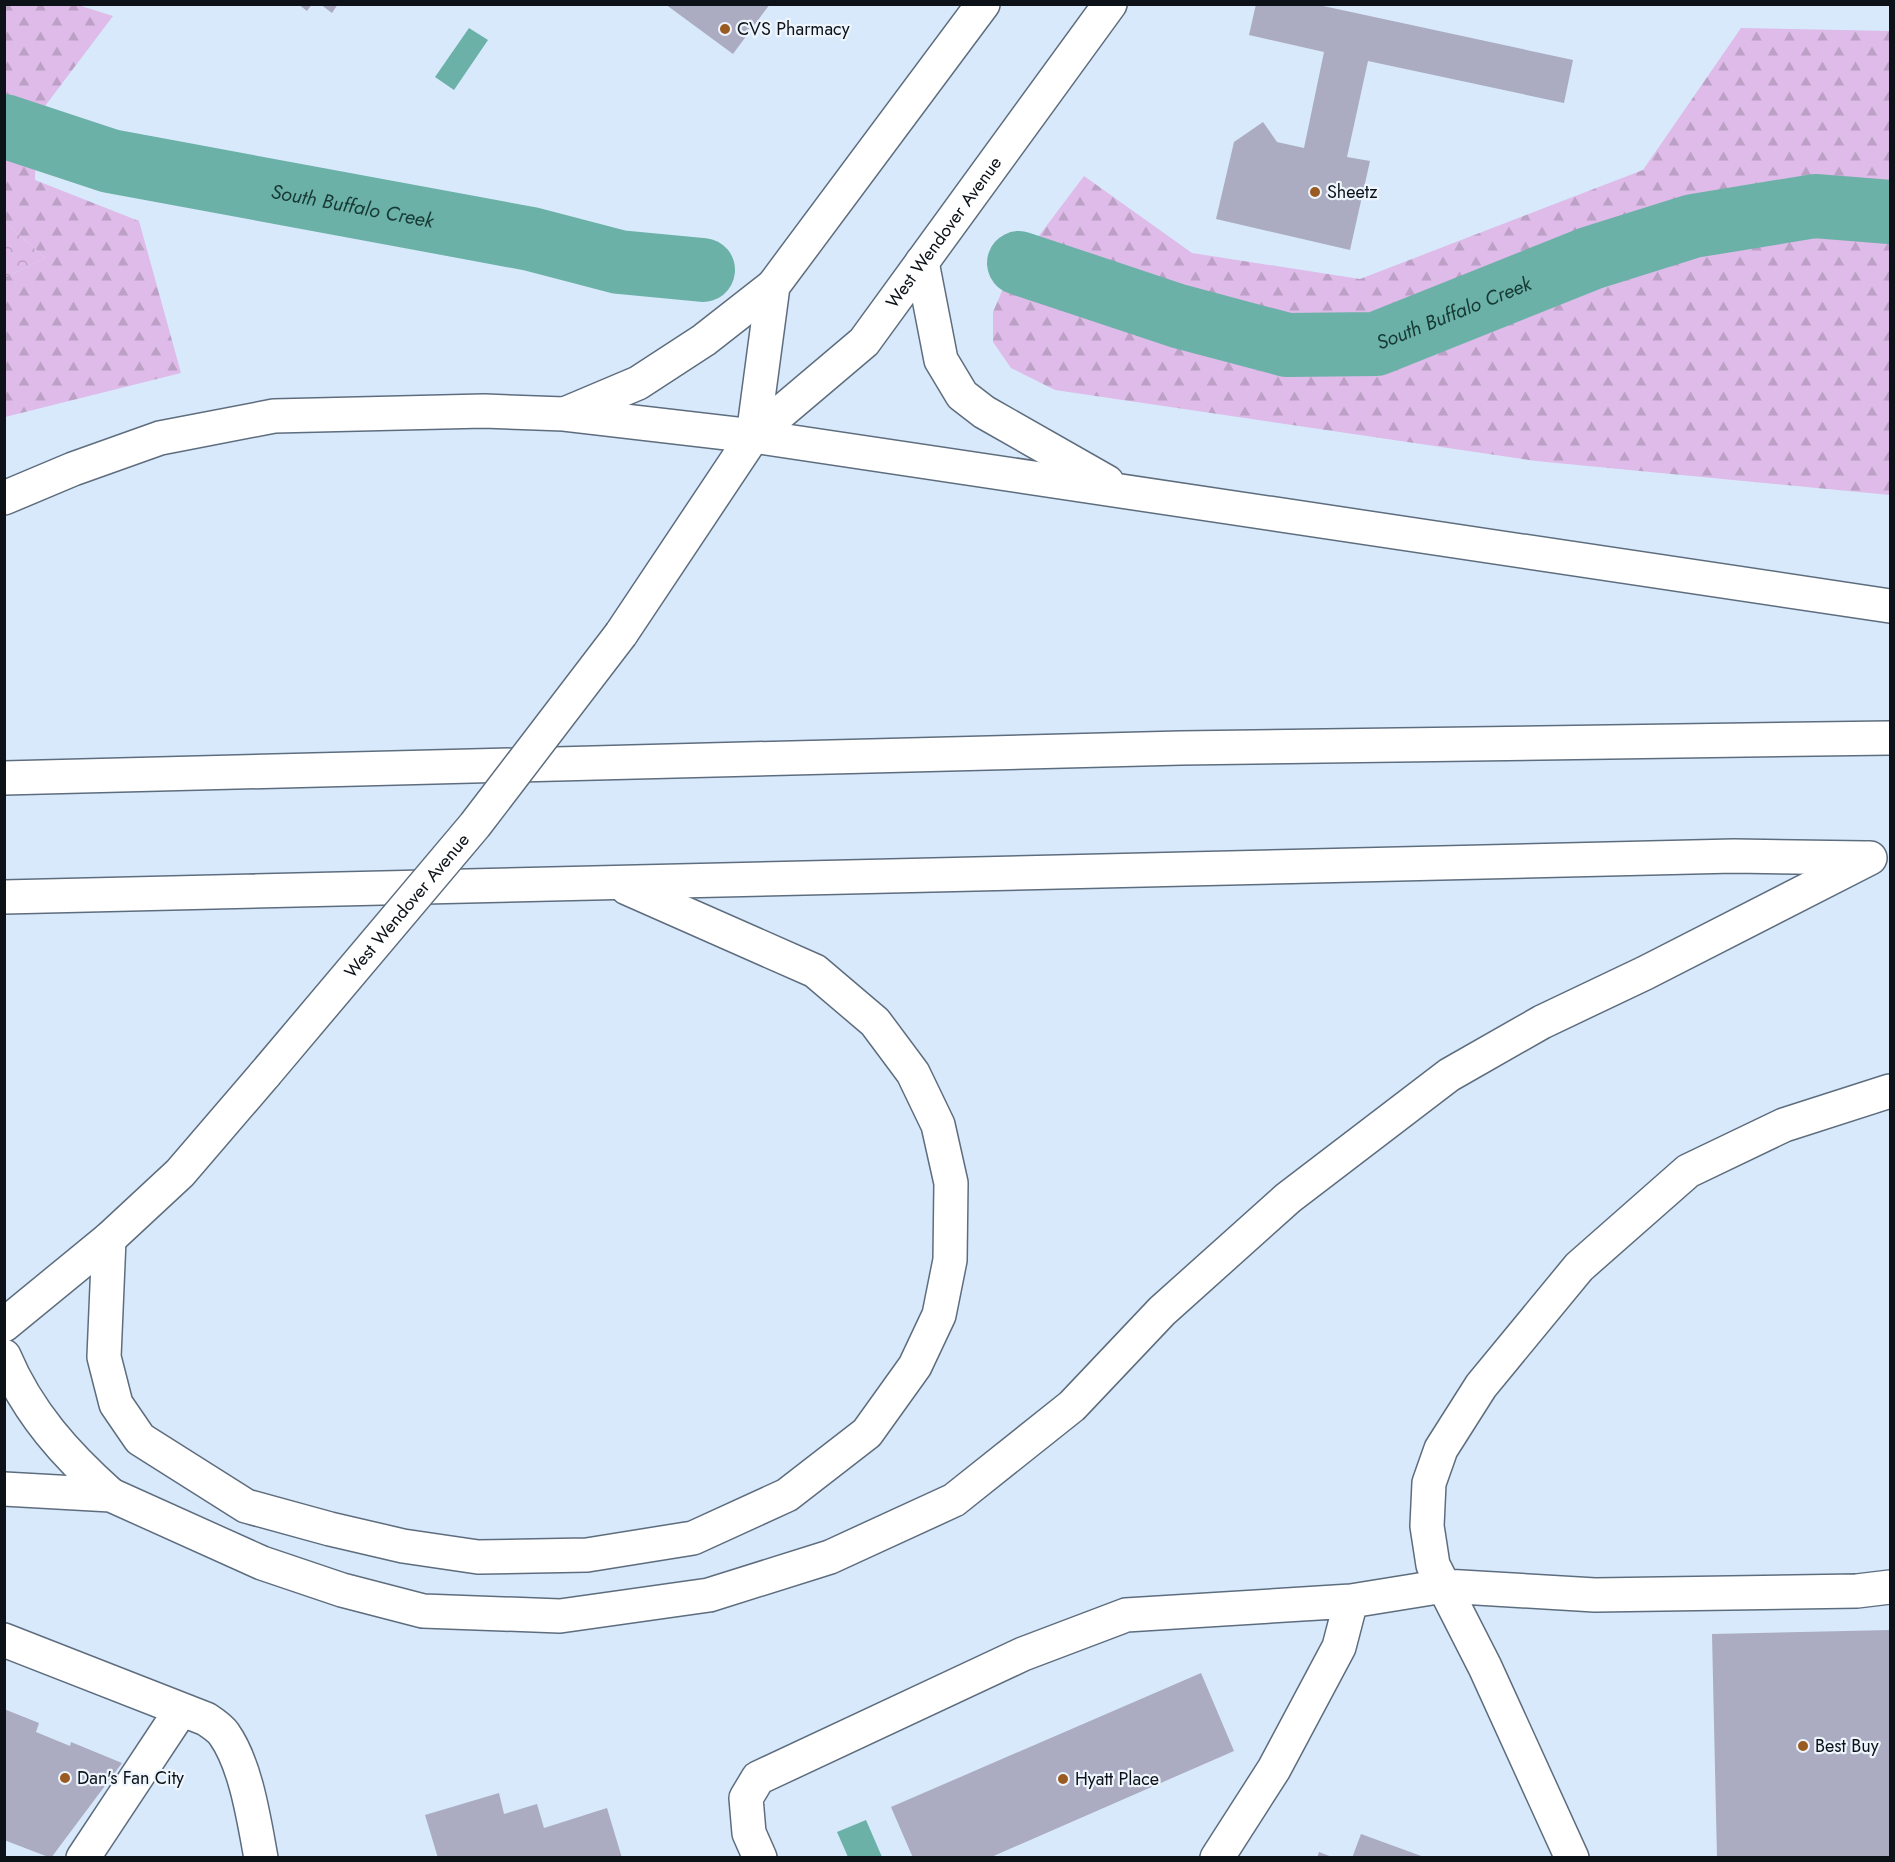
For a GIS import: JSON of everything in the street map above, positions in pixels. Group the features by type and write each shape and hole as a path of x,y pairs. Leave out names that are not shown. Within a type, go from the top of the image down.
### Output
{"main road":[{"name":"West Wendover Avenue","path":"753,436 773,286 983,4"},
{"name":"West Wendover Avenue","path":"4,1325 109,1239 180,1173 475,825 621,634 753,436 864,342 1110,4"},
{"path":"922,262 941,360 962,395 984,412 1124,492"},
{"path":"564,414 638,383 704,340 773,286"},
{"path":"4,498 73,469 160,438 274,416 484,411 564,414 753,436 1890,606"},
{"path":"4,778 1181,748 1890,738"},
{"path":"4,897 1734,856 1880,858"},
{"path":"4,1356 14,1378 63,1450 111,1495 262,1563 342,1590 423,1611 560,1616 710,1594 830,1557 954,1500 1072,1406 1162,1311 1288,1198 1449,1075 1542,1022 1880,858"},
{"path":"109,1239 104,1357 116,1404 140,1438 246,1506 404,1546 489,1557 587,1555 693,1538 788,1495 867,1433 915,1366 939,1315 950,1260 951,1183 938,1125 913,1073 875,1022 814,971 617,884"},
{"path":"1572,1857 1434,1565 1427,1526 1429,1483 1441,1449 1481,1386 1579,1267 1688,1171 1784,1125 1890,1091"},
{"path":"4,1489 111,1495"},
{"path":"760,1857 750,1833 746,1798 758,1778 1023,1654 1126,1615 1351,1601 1444,1586 1595,1595 1857,1591 1890,1587"},
{"path":"1217,1857 1274,1769 1339,1647 1351,1601"},
{"path":"4,1640 206,1719 223,1732 235,1754 248,1798 261,1857"},
{"path":"83,1857 181,1710"}],"green space":[{"path":"5,5 78,5 113,16 36,118 35,180 139,221 181,373 5,417 5,277 45,258 5,222"},
{"path":"1741,28 1890,31 1890,495 1536,461 1055,390 1011,368 993,342 993,312 1008,277 1084,176 1192,253 1360,279 1643,170"},
{"path":"5,222 45,258 5,277"}],"shaded area":[{"path":"469,28 488,40 454,90 435,77"},
{"path":"866,1820 882,1857 848,1857 837,1832"}],"building":[{"path":"298,4 312,4 307,11"},
{"path":"320,4 338,4 332,13"},
{"name":"CVS Pharmacy","path":"665,4 770,4 733,54"},
{"path":"1256,4 1314,4 1573,60 1564,103 1368,61 1347,157 1370,161 1350,250 1216,219 1234,142 1263,122 1277,142 1304,148 1324,52 1249,35"},
{"name":"Best Buy","path":"1890,1630 1890,1858 1717,1858 1712,1634"},
{"name":"Hyatt Place","path":"1201,1673 1234,1751 989,1858 913,1858 891,1807"},
{"path":"4,1709 39,1723 36,1732 70,1746 71,1742 122,1763 51,1858 4,1840"},
{"path":"499,1793 504,1814 537,1804 544,1828 607,1808 622,1858 438,1858 425,1815"},
{"path":"1361,1834 1424,1857 1424,1858 1352,1858"},
{"path":"1319,1852 1332,1857 1332,1858 1317,1858"}],"waterway":[{"name":"South Buffalo Creek","path":"4,126 110,161 531,239 619,262 703,270"},
{"name":"South Buffalo Creek","path":"1019,263 1178,316 1287,345 1376,344 1591,258 1693,226 1815,206 1890,212"}],"place":[{"name":"CVS Pharmacy","path":"725,29"},
{"name":"Sheetz","path":"1315,192"},
{"name":"Best Buy","path":"1803,1746"},
{"name":"Dan's Fan City","path":"65,1778"},
{"name":"Hyatt Place","path":"1063,1779"}]}
